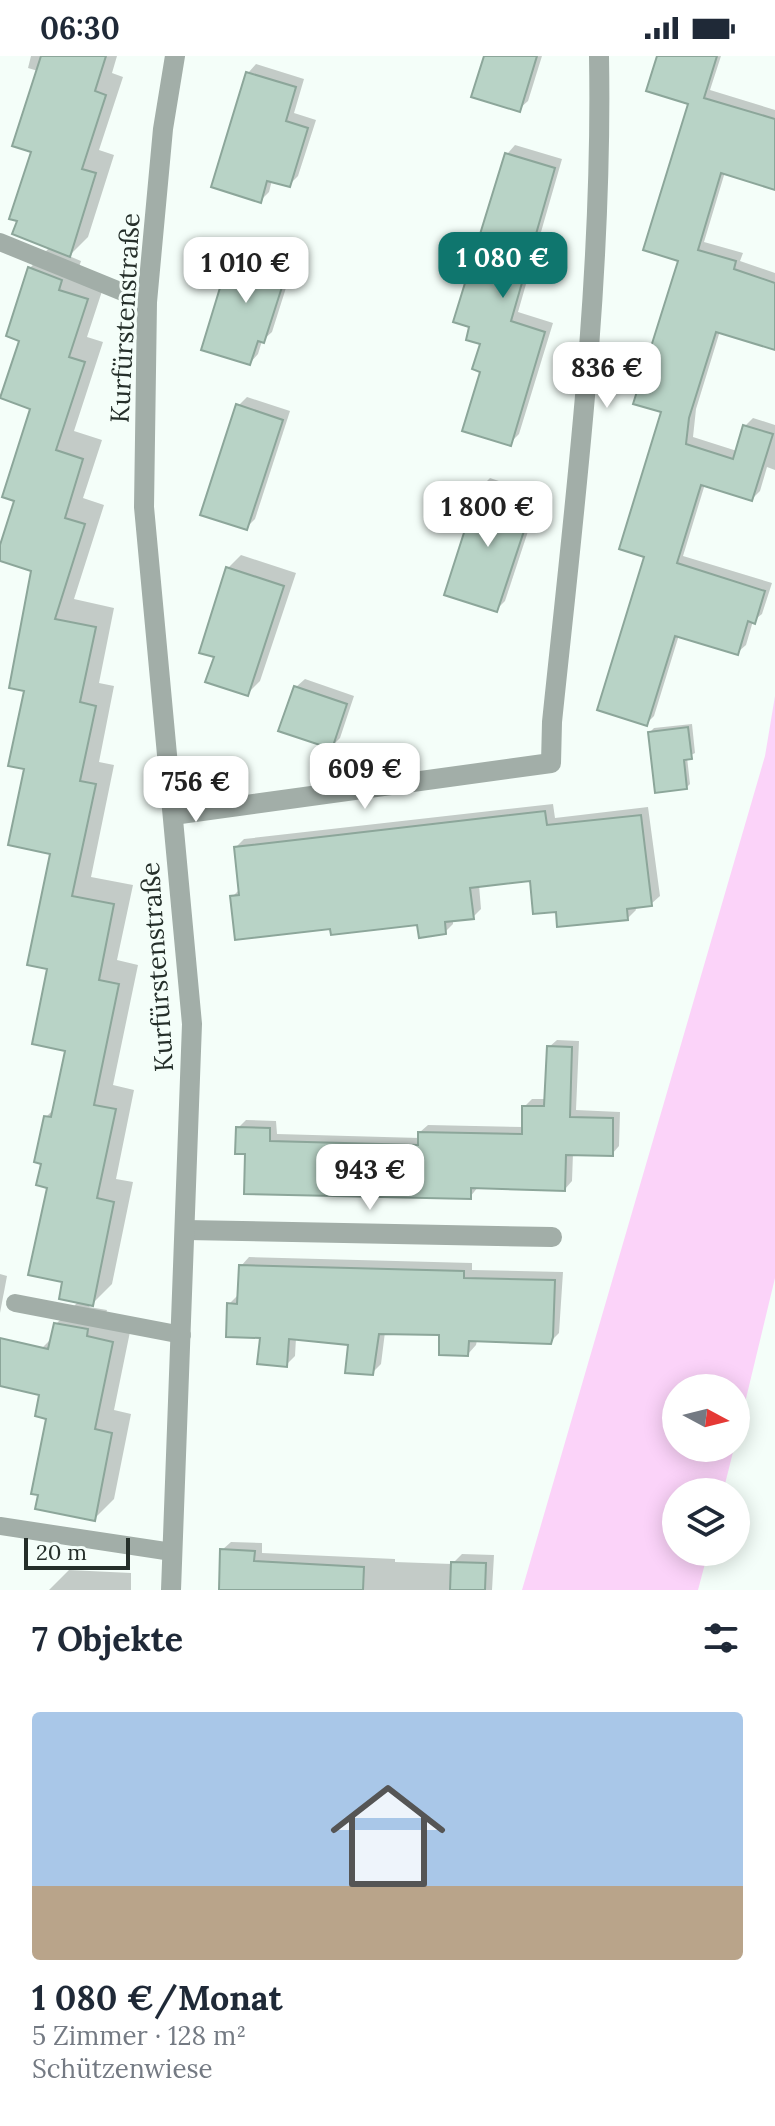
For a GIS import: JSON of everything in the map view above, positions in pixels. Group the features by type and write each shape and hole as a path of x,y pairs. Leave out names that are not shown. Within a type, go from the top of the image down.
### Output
{"street":[{"name":"Kurfürstenstraße","path":"171,1590 192,1024 144,507 147,302 163,129 175,56"},
{"path":"173,815 551,763 552,722 585,406 600,138 599,56"},
{"path":"186,1230 552,1237"}],"lane":[{"path":"0,242 147,302"},
{"path":"15,1303 182,1335"},
{"path":"0,1526 172,1552"}],"shaded area":[{"path":"775,696 775,1278 750,1382 750,1374 662,1374 662,1462 730,1462 726,1478 662,1478 662,1566 704,1566 698,1590 522,1590 765,756"}],"building":[{"path":"41,56 106,56 95,91 106,95 82,169 96,173 70,257 12,234 17,221 9,219 31,152 12,146"},
{"path":"484,56 537,56 520,112 471,97"},
{"path":"657,56 717,56 704,98 775,119 775,190 721,173 698,250 736,261 734,269 775,283 775,350 716,332 689,418 686,444 733,459 743,425 773,434 752,501 701,485 677,563 765,591 755,624 748,621 738,655 675,636 647,726 597,710 644,557 619,549 661,412 633,404 678,261 643,250 688,104 646,91"},
{"path":"246,72 296,87 286,121 308,128 290,187 267,181 261,203 211,187"},
{"path":"505,153 555,168 511,321 545,332 511,446 462,431 480,372 472,369 480,344 466,340 469,327 453,322"},
{"path":"255,248 291,259 264,343 258,341 250,365 201,350 230,255 251,262"},
{"path":"28,267 62,280 59,290 88,299 69,357 85,362 56,450 83,459 65,518 85,524 55,619 96,627 80,702 96,706 80,781 96,784 72,896 114,904 99,980 119,984 94,1105 116,1109 97,1198 114,1202 93,1306 59,1299 62,1282 28,1275 47,1188 36,1185 41,1164 34,1162 44,1116 51,1117 65,1051 32,1044 47,969 27,965 50,854 8,845 24,769 8,766 24,691 9,688 31,571 0,561 0,545 14,501 2,497 30,409 0,398 19,341 6,336"},
{"path":"236,404 283,420 247,530 200,515"},
{"path":"479,486 533,504 497,612 444,595"},
{"path":"226,567 284,586 248,696 205,682 214,657 199,653"},
{"path":"294,686 347,704 332,749 278,731"},
{"path":"688,727 692,759 684,760 687,789 655,793 648,732"},
{"path":"545,811 547,825 641,815 652,906 627,909 628,920 557,927 556,912 533,914 530,881 470,888 474,919 445,922 446,934 419,938 417,925 331,935 330,929 235,940 230,896 239,895 234,847"},
{"path":"547,1046 572,1047 570,1117 613,1118 613,1156 566,1155 565,1191 471,1188 471,1199 244,1194 245,1154 235,1154 236,1127 270,1128 270,1141 418,1145 418,1132 522,1134 522,1106 544,1106"},
{"path":"239,1265 464,1271 464,1278 555,1280 553,1337 551,1344 469,1341 468,1356 439,1355 439,1335 379,1334 373,1375 345,1373 348,1345 289,1339 287,1367 257,1364 260,1338 226,1337 227,1303 237,1304"},
{"path":"54,1323 88,1329 87,1336 113,1342 95,1429 112,1433 95,1521 35,1509 38,1495 31,1494 46,1419 35,1416 39,1395 0,1386 0,1338 48,1349"},
{"path":"220,1549 255,1551 254,1561 364,1567 363,1590 219,1590"},
{"path":"451,1562 486,1563 485,1590 450,1590"}]}
